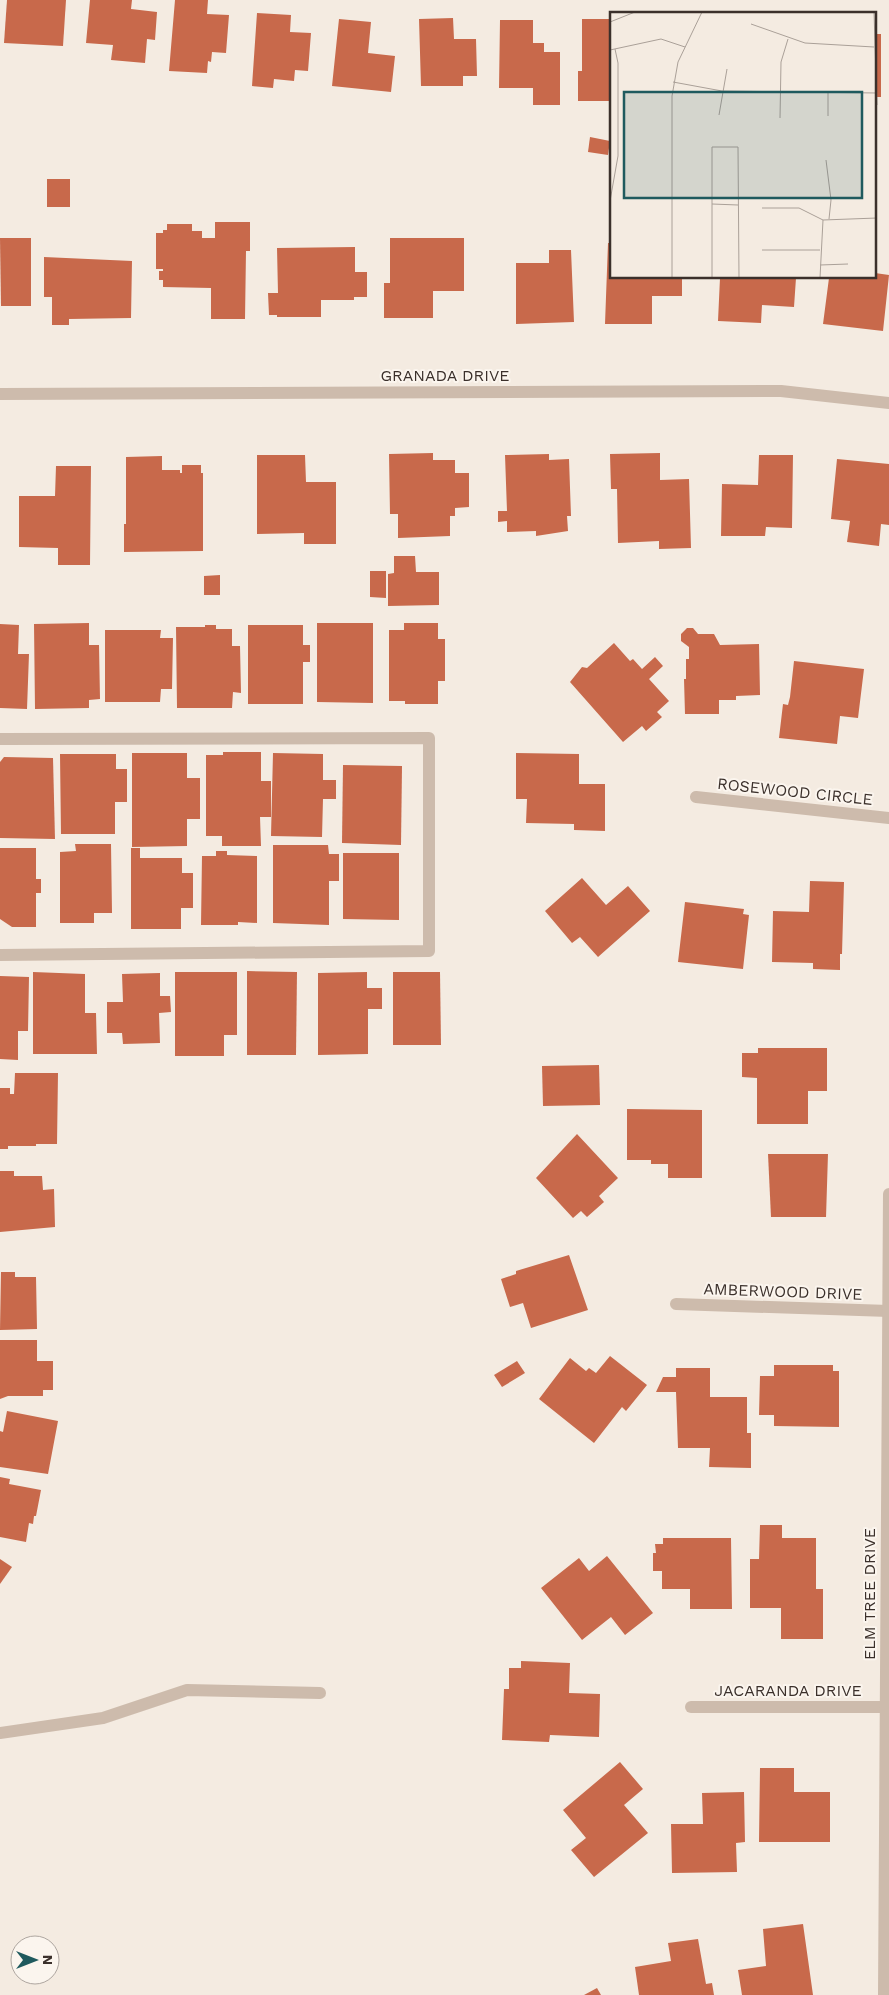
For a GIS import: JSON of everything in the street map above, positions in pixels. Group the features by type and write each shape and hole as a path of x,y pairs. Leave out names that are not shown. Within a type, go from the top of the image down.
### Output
{"street":[{"name":"GRANADA DRIVE","path":"0,394 782,391 889,403"},
{"path":"0,740 430,738 428,951 0,955"},
{"name":"ROSEWOOD CIRCLE","path":"696,797 889,818"},
{"name":"ELM TREE DRIVE","path":"884,1995 889,1194"},
{"name":"AMBERWOOD DRIVE","path":"676,1304 888,1311"},
{"path":"0,1734 103,1718 187,1690 320,1693"},
{"name":"JACARANDA DRIVE","path":"691,1707 885,1707"}],"building":[{"path":"7,0 66,0 63,46 4,43"},
{"path":"90,0 132,0 131,9 157,12 155,40 147,39 145,63 111,60 113,45 86,43"},
{"path":"175,0 208,0 207,14 229,15 226,53 212,52 211,62 208,61 207,73 169,71"},
{"path":"257,13 291,15 290,32 311,33 308,71 295,70 294,81 274,79 273,88 252,86"},
{"path":"453,18 454,39 476,39 477,76 463,76 463,86 421,86 419,19"},
{"path":"339,19 371,22 368,53 395,56 391,92 332,86"},
{"path":"582,19 610,19 610,101 578,101 578,71 582,71"},
{"path":"500,20 533,20 533,43 544,43 544,52 560,52 560,105 533,105 533,88 499,88"},
{"path":"876,34 881,34 881,97 876,97"},
{"path":"590,137 610,141 608,155 588,152"},
{"path":"47,179 70,179 70,207 47,207"},
{"path":"215,222 250,222 250,251 246,251 245,319 211,319 211,288 163,287 163,280 159,280 159,271 163,271 163,269 156,269 156,233 163,233 163,230 167,230 167,224 192,224 192,231 202,231 202,238 215,238"},
{"path":"0,238 31,238 31,306 1,306"},
{"path":"390,238 464,238 464,291 433,291 433,318 384,318 384,283 390,283"},
{"path":"608,243 610,243 610,279 682,279 682,296 652,296 652,324 605,324"},
{"path":"355,247 355,272 367,272 367,297 354,297 354,300 321,300 321,317 277,317 277,315 269,315 268,293 278,293 277,248"},
{"path":"549,250 571,250 574,322 516,324 516,263 549,263"},
{"path":"44,257 132,261 131,318 69,319 69,325 52,325 52,297 44,297"},
{"path":"876,273 889,275 883,331 823,324 829,279 876,279"},
{"path":"720,279 796,279 794,307 762,305 761,323 718,321"},
{"path":"433,453 433,460 455,460 455,473 469,473 469,507 455,508 455,516 450,516 450,536 398,538 398,514 390,514 389,454"},
{"path":"660,453 660,480 689,479 691,548 659,549 659,541 618,543 617,489 611,489 610,454"},
{"path":"549,454 549,460 569,459 571,516 567,516 568,531 536,536 536,531 507,532 507,521 498,522 498,511 507,511 505,455"},
{"path":"257,455 305,455 306,482 336,482 336,544 304,544 304,533 257,534"},
{"path":"759,455 793,455 792,528 766,527 765,536 721,536 722,484 758,485"},
{"path":"162,456 162,470 180,470 180,473 182,473 182,465 201,465 201,473 203,473 203,551 124,552 126,457"},
{"path":"837,459 889,464 889,525 881,524 879,546 847,542 850,521 831,519"},
{"path":"56,466 91,466 90,565 58,565 58,548 19,547 19,496 55,496"},
{"path":"394,556 415,556 416,572 439,572 439,605 388,606 388,574 394,573"},
{"path":"370,571 386,571 386,598 370,597"},
{"path":"220,575 220,595 204,595 204,576"},
{"path":"89,623 89,645 99,645 100,699 89,700 89,708 35,709 34,624"},
{"path":"317,623 373,623 373,703 317,702"},
{"path":"404,623 438,623 438,639 445,639 445,681 438,681 438,704 405,704 405,701 389,701 389,630 404,630"},
{"path":"0,624 19,625 18,654 29,654 27,709 0,708"},
{"path":"205,625 216,625 216,629 232,629 232,646 240,646 241,693 233,692 232,708 177,708 176,627 205,627"},
{"path":"248,625 303,625 303,645 310,645 310,662 303,662 303,704 248,704"},
{"path":"687,628 693,628 698,634 714,634 720,645 759,644 760,695 736,696 736,700 719,700 719,714 685,714 684,679 686,679 686,659 689,659 689,647 681,641 681,634"},
{"path":"105,630 161,630 160,638 173,638 172,689 161,689 160,702 105,702"},
{"path":"614,643 630,661 633,659 642,669 655,657 663,666 649,679 669,701 657,712 662,717 646,731 642,726 623,742 570,682 582,667 587,668"},
{"path":"794,661 864,669 858,718 840,716 837,744 779,738 783,704 788,705 790,697"},
{"path":"223,752 261,752 261,781 271,781 271,817 260,817 261,846 222,846 222,836 206,836 206,755 223,755"},
{"path":"132,753 187,753 187,778 200,778 200,819 187,819 187,846 132,847"},
{"path":"273,753 323,754 323,780 336,780 336,799 323,799 322,837 271,836"},
{"path":"516,753 579,754 579,784 605,784 605,831 574,830 574,824 526,823 527,799 516,799"},
{"path":"60,754 116,754 116,769 127,769 127,802 115,802 115,834 61,834"},
{"path":"4,757 53,758 55,839 0,838 0,762"},
{"path":"343,765 402,766 401,845 342,843"},
{"path":"75,844 111,844 112,913 94,913 94,923 60,923 60,852 76,851"},
{"path":"273,845 328,845 329,854 339,854 339,881 329,881 329,925 273,923"},
{"path":"0,848 36,848 36,879 41,879 41,893 36,893 36,927 12,927 0,919"},
{"path":"131,848 140,848 140,858 182,858 182,873 193,873 193,908 181,908 181,929 131,929"},
{"path":"216,851 227,851 227,855 257,856 257,923 238,922 238,925 201,925 202,856 216,856"},
{"path":"343,853 399,853 399,920 343,919"},
{"path":"582,878 606,905 628,886 650,911 598,957 580,937 572,943 545,911"},
{"path":"810,881 844,882 840,970 813,969 813,963 772,962 773,911 809,912"},
{"path":"685,902 744,909 743,914 749,915 743,969 678,962"},
{"path":"247,971 297,972 296,1055 247,1055"},
{"path":"33,972 85,974 85,1013 96,1013 97,1054 33,1054"},
{"path":"175,972 237,972 237,1035 224,1035 224,1056 175,1056"},
{"path":"367,972 367,988 382,988 382,1009 368,1009 368,1054 318,1055 318,973"},
{"path":"393,972 440,972 441,1045 393,1045"},
{"path":"160,973 160,996 170,996 171,1012 159,1013 160,1043 123,1044 122,1033 107,1033 107,1002 123,1002 122,974"},
{"path":"0,976 29,977 28,1031 18,1031 18,1060 0,1059"},
{"path":"758,1048 827,1048 827,1091 808,1091 808,1124 757,1124 757,1078 742,1077 742,1053 758,1053"},
{"path":"599,1065 600,1105 543,1106 542,1066"},
{"path":"15,1073 58,1073 57,1144 8,1146 8,1149 0,1149 0,1088 10,1088 10,1094 14,1094"},
{"path":"627,1109 702,1110 702,1178 668,1178 668,1164 651,1164 651,1160 627,1160"},
{"path":"577,1134 618,1178 599,1196 604,1202 587,1217 581,1211 573,1218 536,1178"},
{"path":"768,1154 828,1154 826,1217 771,1217"},
{"path":"0,1171 14,1171 14,1176 42,1176 43,1190 54,1189 55,1227 0,1232"},
{"path":"569,1255 588,1310 531,1328 523,1303 510,1307 501,1279 516,1274 516,1271"},
{"path":"1,1272 15,1272 15,1277 36,1277 37,1329 0,1330"},
{"path":"0,1340 37,1340 37,1361 53,1361 53,1390 43,1390 43,1396 8,1396 0,1399"},
{"path":"610,1356 647,1385 626,1411 622,1407 594,1443 539,1399 570,1358 586,1371 589,1368 596,1373"},
{"path":"517,1361 525,1373 502,1387 494,1375"},
{"path":"774,1365 833,1365 833,1371 839,1371 839,1427 774,1426 774,1415 759,1415 760,1376 774,1376"},
{"path":"676,1368 710,1368 710,1397 747,1397 747,1433 751,1433 751,1468 709,1467 710,1448 678,1448 676,1392 656,1392 663,1377 676,1377"},
{"path":"7,1411 58,1421 48,1474 0,1467 0,1431 3,1432"},
{"path":"0,1477 10,1479 9,1484 41,1490 36,1516 34,1516 33,1524 29,1523 26,1542 0,1537"},
{"path":"760,1525 782,1525 782,1538 816,1538 816,1589 823,1589 823,1639 781,1639 781,1608 750,1608 750,1559 759,1559"},
{"path":"663,1538 731,1538 732,1609 690,1609 690,1589 662,1589 662,1571 653,1571 653,1553 656,1553 655,1544 663,1544"},
{"path":"607,1556 653,1613 625,1635 611,1617 582,1640 541,1588 579,1558 589,1571"},
{"path":"0,1559 12,1567 0,1584"},
{"path":"521,1661 570,1663 569,1693 600,1694 599,1737 550,1735 549,1742 502,1740 504,1689 509,1689 509,1668 521,1668"},
{"path":"620,1762 643,1789 624,1805 648,1833 594,1877 571,1850 586,1838 563,1810"},
{"path":"760,1768 794,1768 794,1792 830,1792 830,1842 759,1842"},
{"path":"744,1792 745,1842 736,1843 737,1872 672,1873 671,1824 703,1824 702,1793"},
{"path":"803,1924 813,1995 742,1995 738,1970 766,1966 763,1929"},
{"path":"698,1939 706,1984 712,1983 714,1995 639,1995 635,1967 671,1961 668,1943"},
{"path":"597,1988 601,1995 584,1995"}]}
